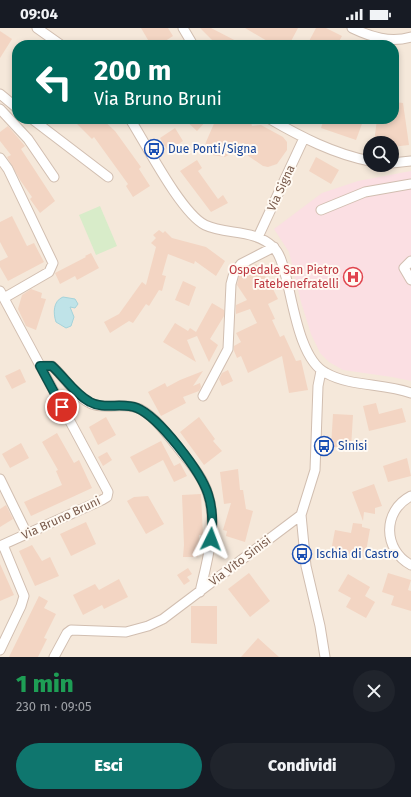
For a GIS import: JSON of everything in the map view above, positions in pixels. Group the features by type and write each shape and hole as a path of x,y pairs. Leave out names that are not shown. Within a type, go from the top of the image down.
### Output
{"street":[{"path":"37,28 54,40"},
{"path":"183,28 190,40"},
{"path":"356,30 384,39 400,40 411,37"},
{"path":"0,94 12,104"},
{"path":"0,109 12,122"},
{"path":"14,124 28,139 54,177"},
{"path":"39,124 108,177"},
{"path":"133,124 191,215 204,224 216,229 258,237 274,247 284,268 303,341 321,371 333,377 397,388 411,393"},
{"path":"279,124 304,138 342,153 363,159"},
{"name":"Via Signa","path":"258,237 304,138"},
{"path":"0,158 8,169 22,196 53,263 49,272 2,295"},
{"path":"399,162 411,161"},
{"path":"321,210 365,192 411,184"},
{"path":"203,396 228,349 231,284 234,273 241,264 274,247"},
{"path":"411,261 404,268 411,280"},
{"name":"Via Bruno Bruni","path":"2,295 108,489 108,494 102,500 2,546"},
{"path":"40,366 52,366 82,397 93,404 130,406 144,412 160,425 195,469 208,494 212,521 210,548 200,592"},
{"path":"321,371 318,386 315,470 301,515 306,566 320,626 325,657"},
{"path":"0,479 27,534"},
{"path":"411,496 400,503 390,518 390,538 392,547 398,555 411,565"},
{"name":"Via Vito Sinisi","path":"54,657 68,631 76,630 112,633 133,631 163,619 301,515"},
{"path":"0,650 21,606 24,596 2,546"}],"shaded area":[{"path":"0,28 411,28 411,657 0,657"},
{"name":"Ospedale San Pietro Fatebenefratelli","path":"411,171 411,381 343,370 329,362 320,353 311,334 301,302 289,252 274,229 322,193 358,181"}],"green space":[{"path":"100,206 117,246 96,255 79,215"}],"water":[{"path":"63,297 75,299 78,304 75,308 70,307 74,317 71,326 66,328 56,322 54,315 57,301"}],"building":[{"path":"141,28 168,28 173,36 167,40 148,40"},
{"path":"200,28 211,28 234,40 212,40"},
{"path":"245,28 298,28 292,40 265,40"},
{"path":"316,28 326,28 342,36 340,40 310,40"},
{"path":"0,31 12,39 0,58"},
{"path":"399,103 403,103 409,145 399,146 399,136 375,136 376,124 399,124"},
{"path":"77,124 107,124 115,131 141,167 139,169 150,186 133,197 126,186 128,184 94,137 92,139"},
{"path":"189,124 203,124 197,131"},
{"path":"214,124 251,124 252,126 261,125 283,137 287,142 287,150 277,164 268,167 263,166 247,155 240,142 232,153 225,157 212,155 205,148"},
{"path":"322,124 362,124 356,140 321,128"},
{"path":"8,126 25,146 21,149 55,201 40,213 30,199 32,197 7,157 11,155 0,141 0,132"},
{"path":"175,128 183,141 168,151 160,138"},
{"path":"316,157 339,170 331,184 309,171"},
{"path":"197,160 202,168 198,171 218,199 223,195 228,203 211,212 180,171"},
{"path":"12,216 27,246 34,243 44,262 8,281 0,267 0,261 8,257 0,242 0,222"},
{"path":"159,230 163,233 165,231 172,238 206,247 225,261 216,276 195,261 194,264 168,254 162,275 166,276 162,291 159,290 149,306 146,304 133,323 129,321 110,333 104,322 119,314 142,282 146,285 156,247 151,243 156,238 153,235"},
{"path":"91,253 99,268 77,280 75,276 60,284 55,273"},
{"path":"256,264 270,283 278,299 268,304 275,319 272,320 280,337 284,335 296,361 301,360 308,390 289,393 282,356 248,373 241,356 237,358 234,351 234,346 241,342 236,333 257,323 250,309 236,314 236,305 247,300 237,285 239,276"},
{"path":"183,281 196,287 189,306 175,300"},
{"path":"31,289 42,293 41,298 46,299 36,330 26,326 18,309 22,295"},
{"path":"212,303 224,310 224,316 210,339 218,345 209,362 197,336 187,340 196,362 163,342 175,323 188,331 190,328 196,332"},
{"path":"20,369 26,382 12,389 5,376"},
{"path":"228,370 233,381 222,386 219,379 222,373"},
{"path":"203,371 193,386 200,383 201,387 199,391 183,397 186,403 161,416 148,392 165,383 167,387"},
{"path":"376,403 379,414 402,408 406,422 369,431 363,406"},
{"path":"333,414 353,415 351,448 331,447"},
{"path":"106,417 116,435 98,445 89,427"},
{"path":"199,417 215,439 213,441 222,451 204,465 180,432"},
{"path":"57,433 74,463 79,460 92,488 31,516 24,502 62,485 56,471 58,470 42,442"},
{"path":"161,441 174,466 180,463 187,476 174,482 163,460 139,473 130,457"},
{"path":"21,443 29,458 10,468 2,454"},
{"path":"107,452 112,460 103,466 98,457"},
{"path":"407,458 411,476 388,482 383,466"},
{"path":"238,469 240,490 243,490 246,509 253,511 245,542 226,536 227,531 223,530 231,503 224,504 220,472"},
{"path":"374,484 382,506 375,508 375,514 364,512 363,521 352,492"},
{"path":"201,494 203,535 199,535 198,557 183,557 182,495"},
{"path":"148,496 164,524 146,534 127,501 134,497"},
{"path":"6,505 13,519 0,527 0,509"},
{"path":"86,522 96,544 71,556 60,534"},
{"path":"353,523 362,524 362,527 370,529 365,557 331,551 335,530 351,533"},
{"path":"32,545 42,561 50,557 59,576 35,586 19,551"},
{"path":"0,564 14,595 0,601"},
{"path":"188,568 192,574 187,577 190,581 184,585 177,575"},
{"path":"249,573 270,601 250,617 228,589"},
{"path":"388,573 411,580 408,590 411,591 411,611 391,605 394,596 382,592"},
{"path":"348,574 370,587 365,596 375,602 366,618 346,607 351,598 338,591"},
{"path":"119,579 128,597 104,609 102,605 83,615 73,595 95,584 99,590"},
{"path":"39,596 48,601 44,608 56,614 44,638 47,639 38,657 9,657"},
{"path":"191,606 217,606 217,644 191,643"},
{"path":"258,638 279,657 241,657"}],"place":[{"name":"Due Ponti/Signa","path":"154,149"},
{"name":"Ospedale San Pietro Fatebenefratelli","path":"353,277"},
{"name":"Sinisi","path":"324,446"},
{"name":"Ischia di Castro","path":"302,554"}],"route":[{"path":"62,407 40,366 52,366 82,397 93,404 100,406 130,406 138,408 149,415 160,425 199,474 208,494 212,511 211,539"}]}
